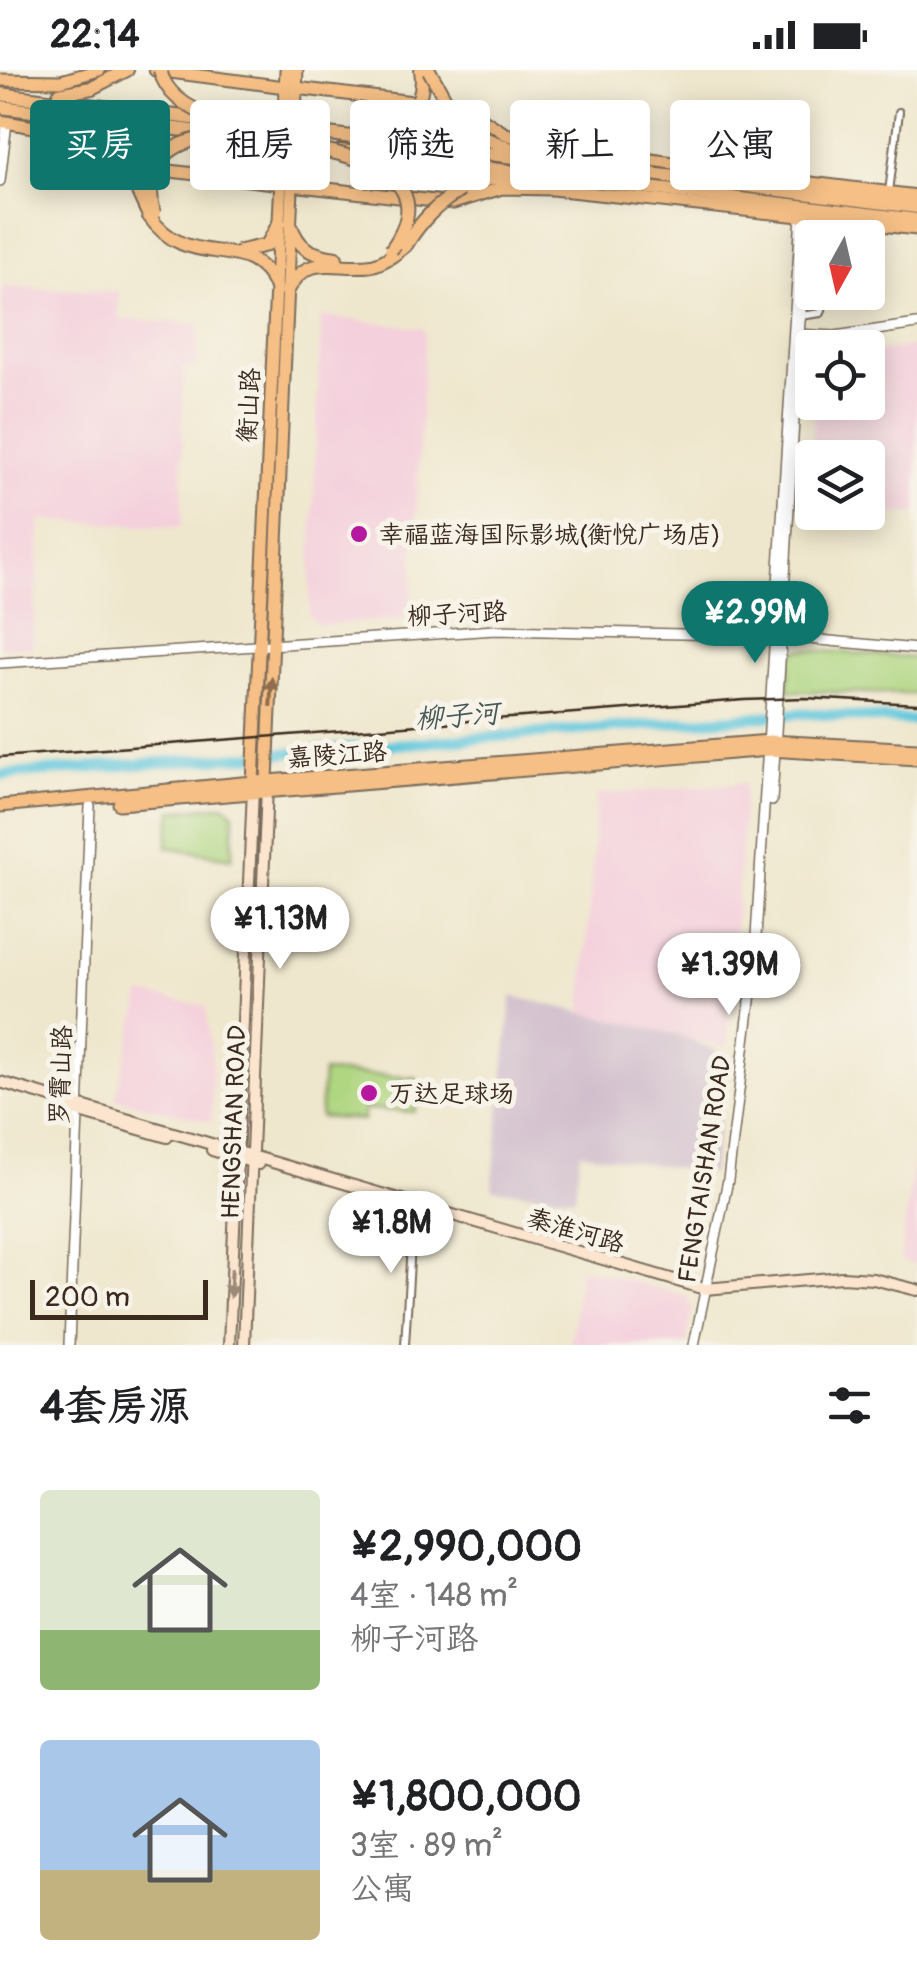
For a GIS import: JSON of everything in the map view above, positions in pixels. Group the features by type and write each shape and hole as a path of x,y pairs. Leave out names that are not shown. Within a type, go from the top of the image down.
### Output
{"highway":[{"path":"0,93 66,95 92,88 126,70"},
{"path":"158,70 167,88 190,107"},
{"path":"330,134 376,132 402,122 422,94 421,70"},
{"path":"430,70 454,115 494,143 510,149"},
{"path":"0,93 39,100"},
{"path":"2,115 30,115"},
{"path":"2,115 73,126 100,140 129,171 158,229 180,245 238,254 258,262 282,290 306,269 320,264 375,264 390,258 406,245 438,204 489,179 510,177"},
{"path":"330,134 510,158"},
{"path":"190,141 170,151 153,176 150,188 151,214 163,228 187,243 244,251 266,245 285,223 299,245 320,255 362,260 391,250 408,220 398,183 388,172 330,150"},
{"path":"330,149 510,168"},
{"path":"650,179 917,207"},
{"path":"650,181 917,220"},
{"path":"650,184 764,211"}],"main road":[{"path":"0,80 61,82 99,70"},
{"path":"158,70 397,100"},
{"path":"286,70 289,100"},
{"path":"290,87 297,70"},
{"path":"2,115 62,132 118,165 190,174"},
{"path":"490,124 534,144 670,162"},
{"path":"810,184 917,196"},
{"path":"330,190 453,203 502,188 552,189 917,229"},
{"path":"260,782 286,190"},
{"name":"嘉陵江路","path":"0,806 773,741 917,750"},
{"name":"嘉陵江路","path":"773,741 917,759"},
{"name":"嘉陵江路","path":"0,814 90,806 260,782"},
{"name":"HENGSHAN ROAD","path":"228,1345 260,782"},
{"name":"HENGSHAN ROAD","path":"244,1345 260,782"},
{"name":"秦淮河路","path":"0,1085 707,1291"},
{"name":"秦淮河路","path":"251,1159 413,1210 707,1291 842,1276 917,1292"}],"street":[{"path":"889,193 900,112"},
{"path":"0,181 2,115"},
{"path":"809,215 813,220"},
{"path":"797,330 809,215"},
{"path":"796,330 809,215"},
{"path":"800,316 822,310"},
{"path":"876,330 917,324"},
{"name":"FENGTAISHAN ROAD","path":"697,1345 728,1180 754,968 773,741 795,352"},
{"name":"柳子河路","path":"0,663 496,630 779,636 917,649"},
{"name":"罗霄山路","path":"69,1345 90,806"},
{"path":"406,1345 413,1210"}],"shaded area":[{"path":"2,287 119,292 119,319 199,324 197,367 183,368 182,527 41,520 32,647 0,647"},
{"path":"321,316 422,328 425,335 411,613 402,619 318,625 309,617"},
{"path":"917,346 917,514 885,512 885,440 813,440 814,420 885,420 885,351"},
{"path":"745,783 727,1047 582,1013 597,795"},
{"path":"142,994 206,1006 212,1061 212,1122 115,1098"},
{"path":"512,996 686,1037 730,1057 711,1174 580,1152 575,1197 492,1189"},
{"path":"914,1151 917,1152 917,1266 901,1260"},
{"path":"580,1268 687,1296 692,1309 686,1345 571,1345"}],"green space":[{"path":"799,649 917,658 917,694 788,691 790,657"},
{"path":"224,805 234,813 232,858 167,847 172,811"},
{"name":"万达足球场","path":"323,1072 417,1078 415,1112 364,1109 363,1120 320,1117"}],"waterway":[{"name":"柳子河","path":"0,775 803,713 917,721"}],"railway":[{"path":"0,757 744,700 805,698 917,704"}],"place":[{"name":"幸福蓝海国际影城(衡悦广场店)","path":"359,534"},
{"name":"万达足球场","path":"369,1093"}]}
